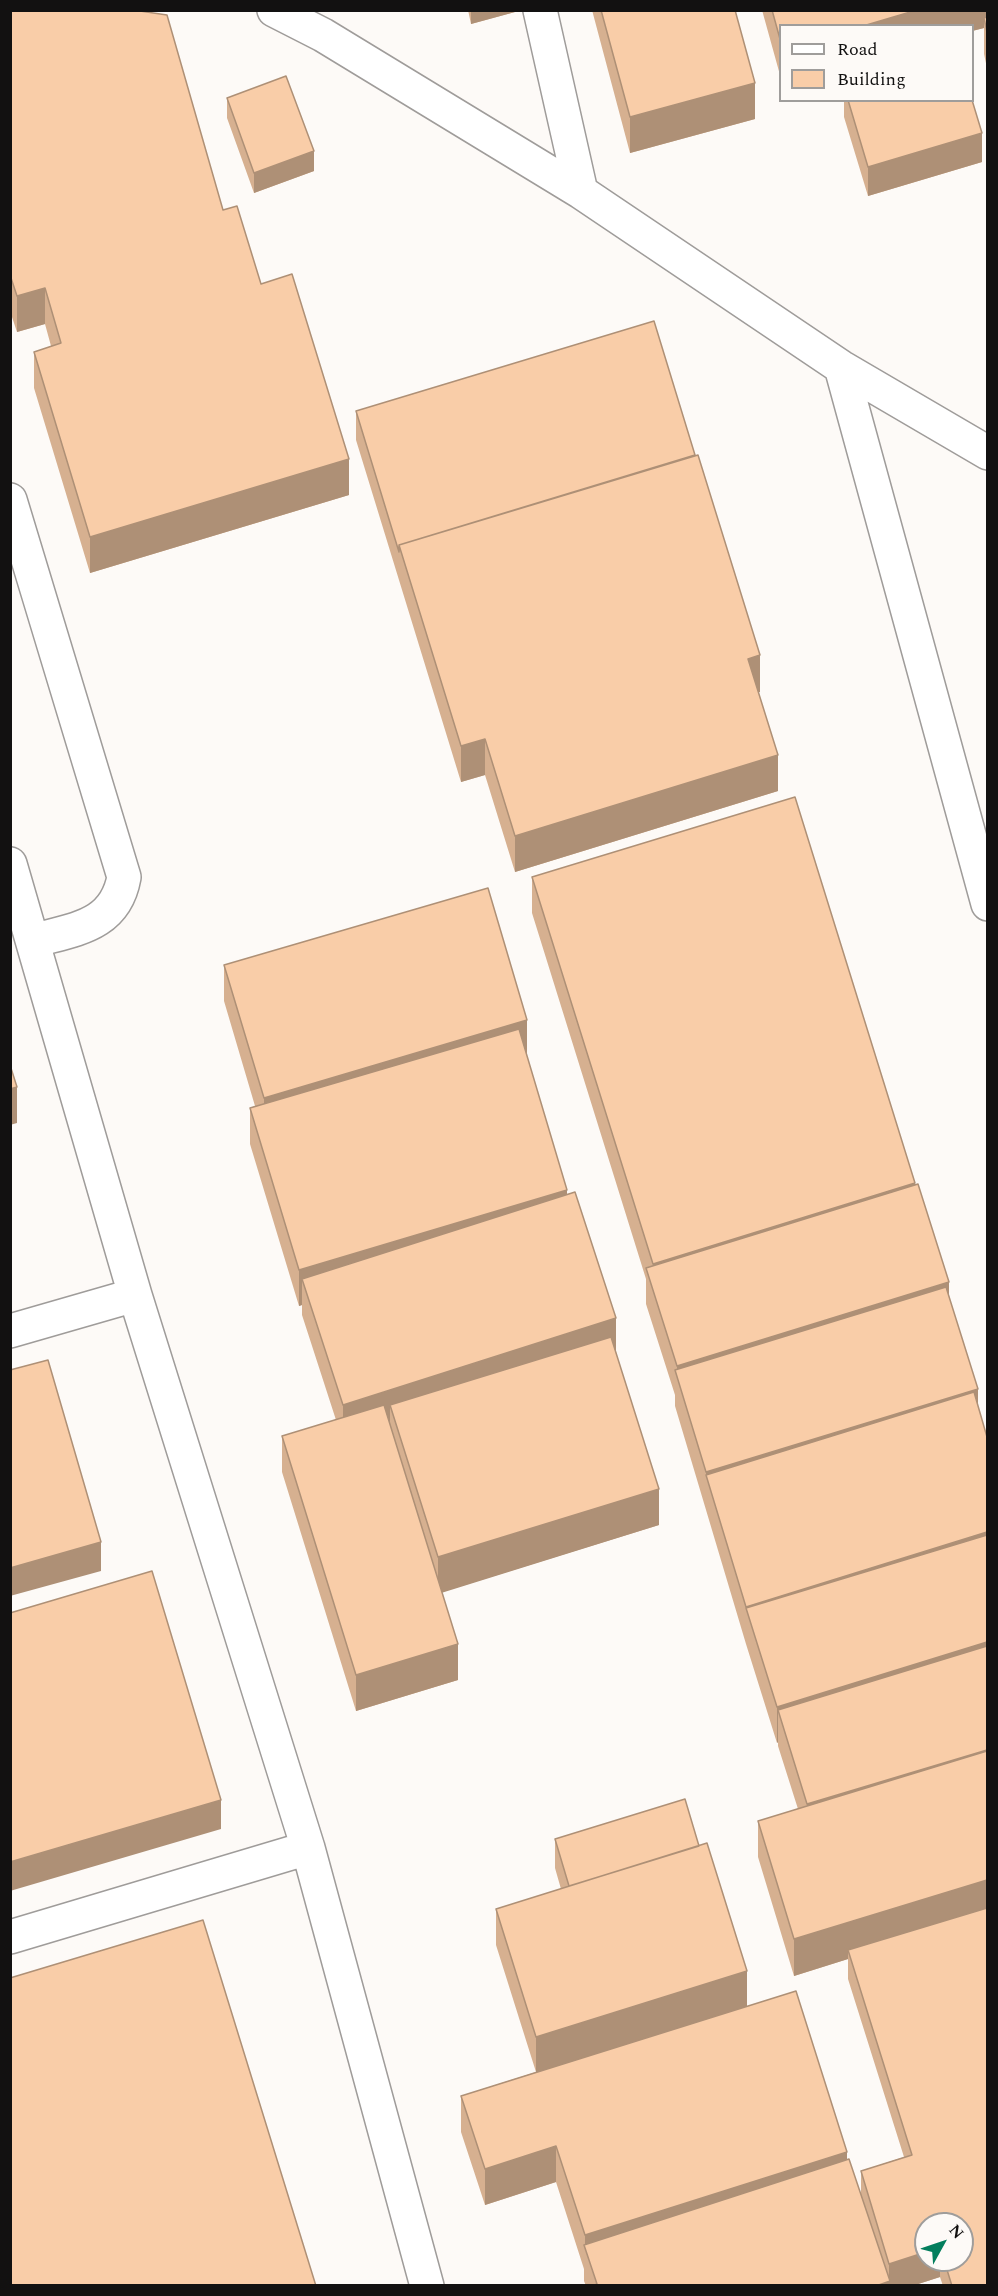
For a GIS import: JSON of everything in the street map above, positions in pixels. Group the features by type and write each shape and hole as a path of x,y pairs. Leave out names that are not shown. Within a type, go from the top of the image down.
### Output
{"lane":[{"path":"274,10 323,35 581,192 841,367 987,453"},
{"path":"540,10 581,192"},
{"path":"841,367 987,904"},
{"path":"10,500 124,877 121,892 109,910 96,923 33,942"},
{"path":"10,864 135,1295 308,1848 427,2286"},
{"path":"10,1331 135,1295"},
{"path":"10,1937 308,1848"}],"building":[{"path":"10,10 133,10 167,15 223,210 237,206 261,284 292,274 349,459 90,537 34,352 61,343 45,288 17,296 10,275"},
{"path":"601,10 735,10 755,83 630,117"},
{"path":"772,10 917,10 870,24 779,24 779,35"},
{"path":"286,76 314,151 254,173 227,98"},
{"path":"849,102 973,102 982,133 868,167"},
{"path":"654,321 695,455 399,545 399,552 356,411"},
{"path":"698,455 760,655 748,659 778,755 515,836 485,739 461,746 399,545"},
{"path":"795,797 915,1183 653,1264 532,877"},
{"path":"488,888 527,1020 264,1098 224,965"},
{"path":"519,1029 567,1190 299,1270 250,1108"},
{"path":"10,1065 17,1087 10,1089"},
{"path":"918,1184 949,1282 677,1366 646,1268"},
{"path":"575,1192 616,1318 343,1405 302,1279"},
{"path":"946,1287 978,1389 706,1472 675,1370"},
{"path":"611,1337 659,1489 438,1557 390,1405"},
{"path":"48,1360 101,1542 10,1568 10,1370"},
{"path":"974,1392 987,1437 987,1532 746,1607 706,1475"},
{"path":"384,1405 458,1644 356,1675 282,1436"},
{"path":"987,1535 987,1642 777,1707 746,1608"},
{"path":"152,1571 221,1800 10,1862 10,1613"},
{"path":"987,1646 987,1750 807,1804 778,1710"},
{"path":"987,1751 987,1880 794,1939 758,1821"},
{"path":"685,1799 699,1846 569,1886 555,1839"},
{"path":"707,1843 747,1971 536,2037 496,1909"},
{"path":"987,1908 987,2286 952,2286 948,2272 974,2272 974,2212 914,2212 914,2256 889,2264 861,2171 912,2155 848,1950"},
{"path":"203,1920 316,2286 10,2286 10,1978"},
{"path":"796,1991 847,2152 585,2235 556,2146 485,2169 461,2096"},
{"path":"849,2159 890,2281 876,2286 592,2286 597,2284 584,2245"}]}
